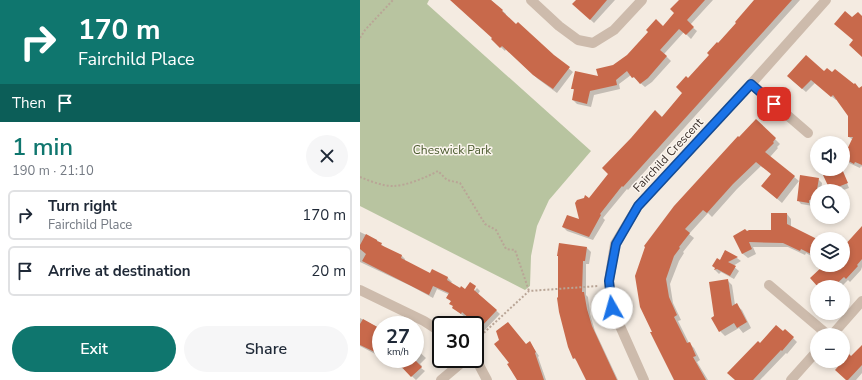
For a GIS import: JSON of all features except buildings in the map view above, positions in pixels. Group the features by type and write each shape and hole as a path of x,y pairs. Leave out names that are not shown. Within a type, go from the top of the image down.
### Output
{"street":[{"path":"531,0 559,26 578,40 593,43 614,30 642,0"},
{"name":"Fairchild Crescent","path":"644,380 612,308 609,281 616,244 638,206 751,84 826,0"},
{"path":"751,84 808,133"},
{"path":"769,285 820,328"},
{"path":"360,290 432,326"},
{"path":"838,328 862,301"},
{"path":"791,380 810,359"},
{"path":"441,380 455,368"},
{"path":"480,368 486,380"}],"path":[{"path":"360,38 393,0"},
{"path":"360,177 372,182 394,186 406,184 438,171 447,180 460,183 486,224 496,230 506,249 514,250 529,291"},
{"path":"484,333 529,291 598,286"}],"green space":[{"name":"Cheswick Park","path":"360,0 429,0 427,4 591,151 549,200 537,226 531,256 530,286 525,290 360,206"}],"route":[{"path":"612,308 609,281 616,244 638,206 751,84 774,104"}]}
